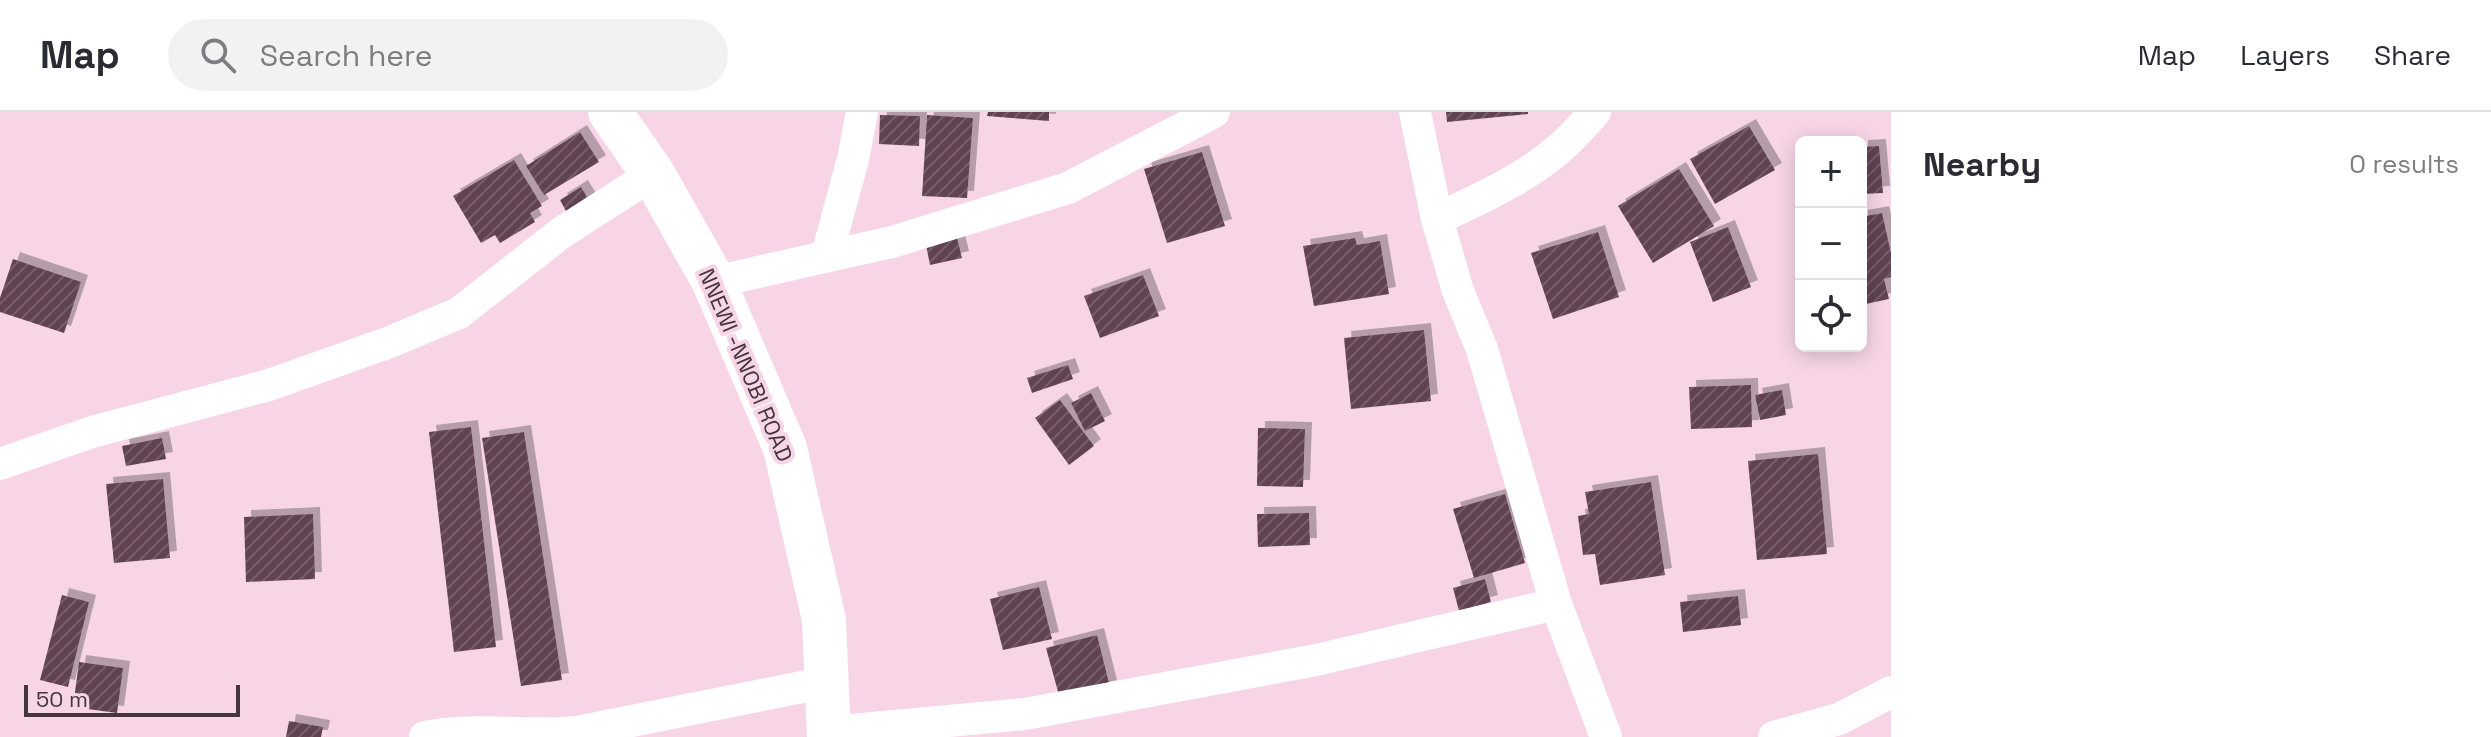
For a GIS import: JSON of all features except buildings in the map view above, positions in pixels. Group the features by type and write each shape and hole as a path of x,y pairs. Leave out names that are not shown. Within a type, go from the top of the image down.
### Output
{"main road":[{"name":"NNEWI -NNOBI ROAD","path":"610,112 653,174 714,282 785,448 824,620 829,735"}],"street":[{"path":"827,255 853,159 862,112"},
{"path":"714,282 892,242 1068,188 1214,112"},
{"path":"1415,112 1437,219 1458,291 1482,349 1556,604 1606,737"},
{"path":"1437,219 1487,195 1546,158 1595,112"},
{"path":"0,464 92,432 269,385 390,342 459,313 561,233 653,174"},
{"path":"829,735 1025,714 1316,660 1556,604"},
{"path":"425,737 450,732 550,735 577,732 827,682"},
{"path":"1774,737 1839,719 1891,692"}]}
